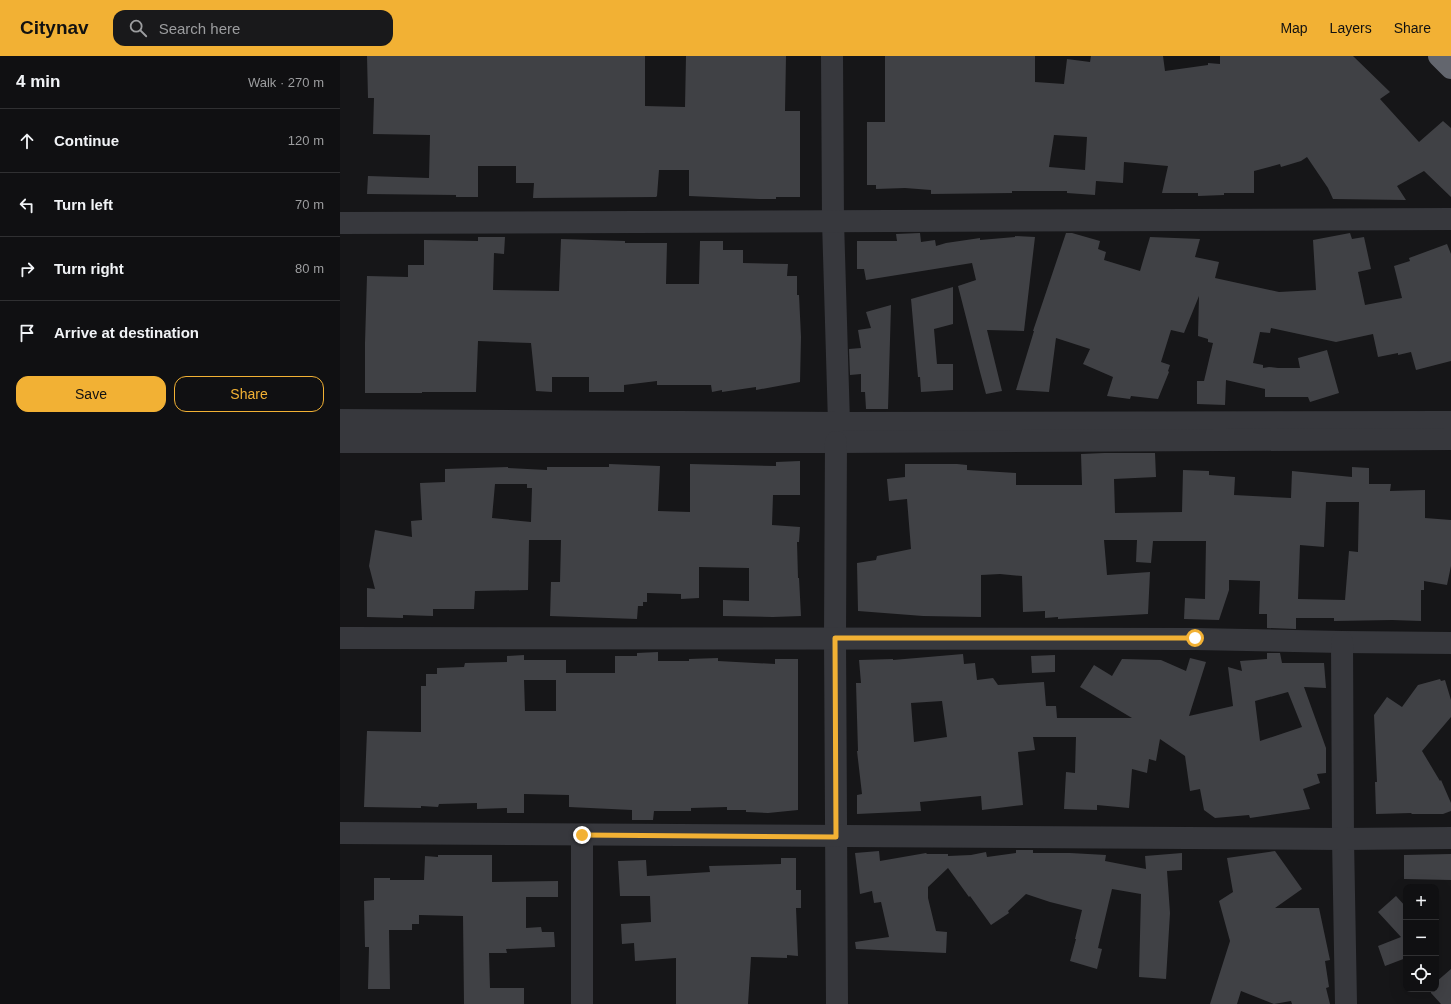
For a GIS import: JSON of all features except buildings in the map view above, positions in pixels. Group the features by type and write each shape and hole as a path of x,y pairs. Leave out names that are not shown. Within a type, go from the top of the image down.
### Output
{"highway":[{"path":"1440,56 1451,68"}],"street":[{"path":"832,56 837,432 835,638 837,1004"},
{"path":"340,223 1451,219"},
{"path":"340,420 837,432 1451,439"},
{"path":"340,442 1451,422"},
{"path":"340,638 1195,638 1342,642 1451,642"},
{"path":"1342,642 1346,1004"},
{"path":"340,833 836,837 1451,838"},
{"path":"582,835 582,1004"}],"route":[{"path":"582,835 836,837 835,638 1195,638"}]}
